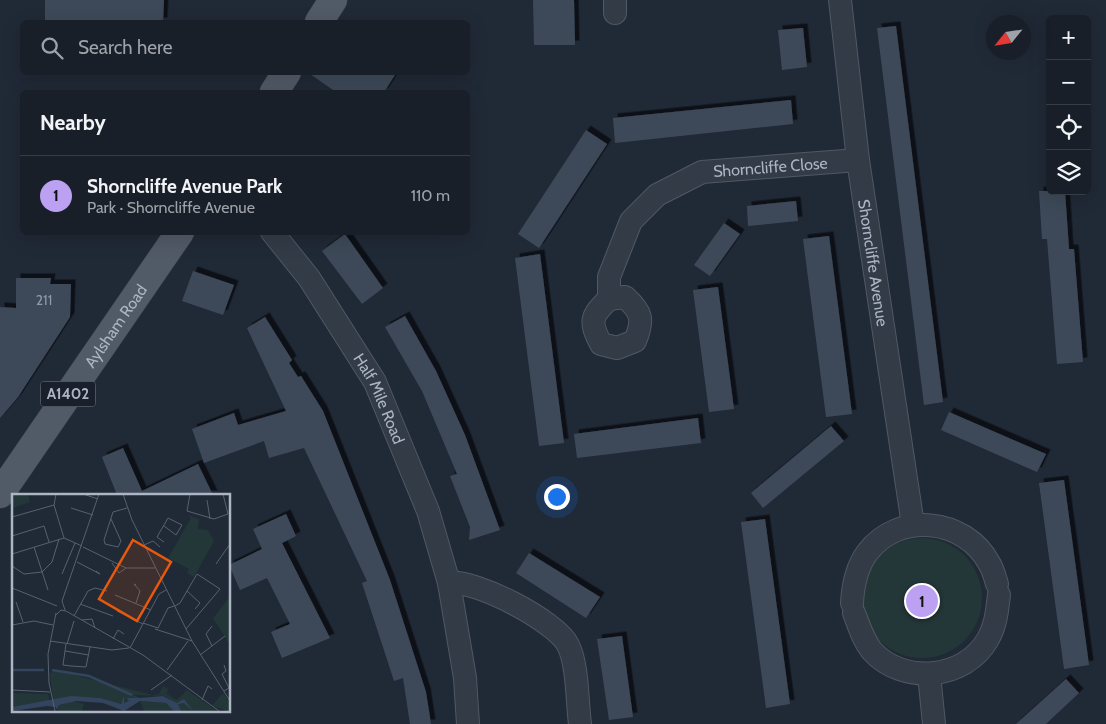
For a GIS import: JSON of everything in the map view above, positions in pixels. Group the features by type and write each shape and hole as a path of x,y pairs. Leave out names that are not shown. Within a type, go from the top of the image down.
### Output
{"main road":[{"path":"320,20 333,0"},
{"path":"275,90 285,75"},
{"name":"Aylsham Road","path":"0,494 178,235"}],"street":[{"name":"Shorncliffe Avenue","path":"840,0 858,160 913,525"},
{"name":"Shorncliffe Close","path":"609,299 608,277 631,221 657,195 702,172 858,160"},
{"name":"Half Mile Road","path":"274,235 309,278 375,382 428,511 449,583 465,678 468,724"},
{"path":"913,525 935,525 964,536 976,545 990,563 998,590 997,618 988,640 972,658 952,670 929,674 908,672 889,664 872,651 861,633 853,608 856,576 867,552 888,535 913,525"},
{"path":"449,583 459,581 499,595 556,630 568,644 572,657 580,724"},
{"path":"929,674 934,724"}],"shaded area":[{"path":"922,538 945,542 965,555 978,575 982,598 978,621 965,641 945,654 922,658 899,654 879,641 866,621 862,598 866,575 879,555 899,542"}],"building":[{"path":"45,0 164,0 163,20 45,20"},
{"path":"533,0 574,0 575,45 534,45"},
{"path":"896,26 943,402 924,405 877,28"},
{"path":"803,28 807,67 782,70 778,30"},
{"path":"311,75 395,75 385,90 333,90"},
{"path":"791,100 793,124 615,143 613,118"},
{"path":"586,130 607,144 539,248 518,234"},
{"path":"1039,191 1046,191 1046,195 1065,195 1069,249 1074,249 1083,362 1057,364 1047,239 1042,239"},
{"path":"796,201 798,221 748,226 747,206"},
{"path":"724,223 740,234 710,276 694,265"},
{"path":"346,235 383,288 362,304 322,251"},
{"path":"829,236 852,414 826,417 803,239"},
{"path":"540,254 564,443 539,446 515,258"},
{"path":"193,271 234,285 223,315 182,301"},
{"path":"16,278 51,278 50,284 71,284 70,317 18,397 0,418 0,307 16,308"},
{"path":"718,287 734,409 709,412 693,290"},
{"path":"405,316 436,371 465,435 500,530 469,540 470,527 450,476 457,474 422,391 385,327"},
{"path":"265,317 292,360 289,363 298,377 301,376 323,411 390,580 426,692 431,724 410,724 403,678 394,681 362,583 367,581 304,448 269,458 264,441 204,463 192,429 234,413 238,425 286,411 247,328"},
{"path":"949,412 1046,454 1037,472 941,430"},
{"path":"698,418 701,443 577,458 574,434"},
{"path":"831,426 844,441 763,508 751,493"},
{"path":"123,448 142,491 198,464 213,494 117,494 102,457"},
{"path":"1064,480 1089,665 1064,669 1039,483"},
{"path":"286,514 296,536 282,543 330,638 282,658 271,632 290,624 267,578 240,590 230,567 230,565 262,549 253,529"},
{"path":"765,519 790,704 766,708 741,522"},
{"path":"529,553 600,597 586,618 516,573"},
{"path":"622,636 633,717 609,720 597,639"},
{"path":"1066,679 1079,693 1046,724 1016,724"}],"place":[{"name":"Shorncliffe Avenue Park","path":"922,601"}]}
